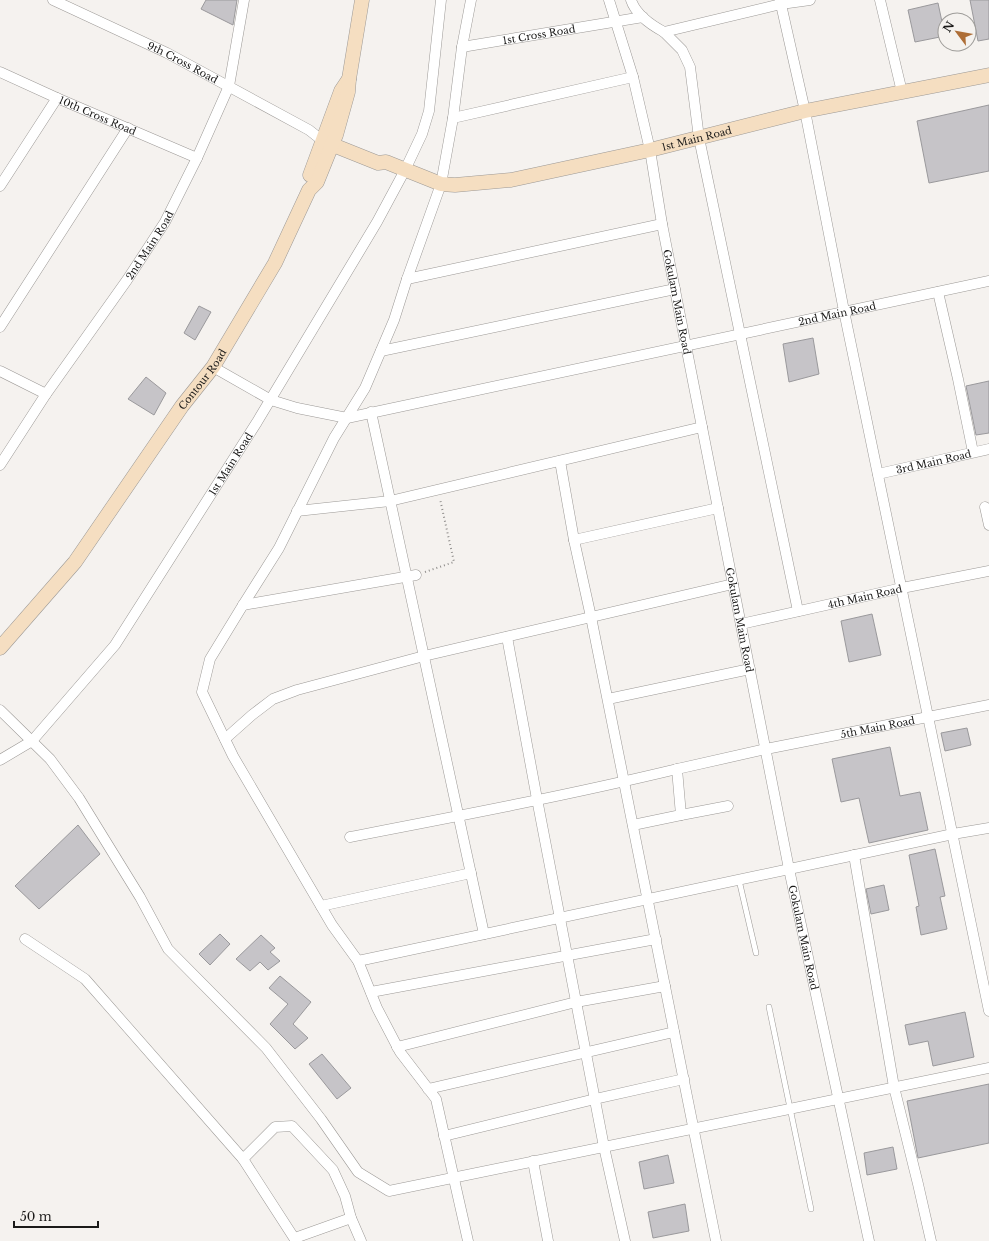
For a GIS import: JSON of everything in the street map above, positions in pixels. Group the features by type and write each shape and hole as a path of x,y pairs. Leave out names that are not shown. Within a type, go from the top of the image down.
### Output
{"main road":[{"name":"Contour Road","path":"0,648 75,562 182,406 212,367 275,263 309,190 317,182 330,138 341,91 349,79 362,0"},
{"name":"1st Main Road","path":"330,138 382,155 386,162 441,184 455,185 510,180 650,150 805,111 989,75"}],"street":[{"name":"9th Cross Road","path":"53,0 167,53 309,130 330,138"},
{"name":"2nd Main Road","path":"1,461 46,394 127,280 165,222 197,158 229,86 244,0"},
{"path":"405,170 422,134 429,111 441,0"},
{"path":"468,1241 436,1099 397,1047 377,1008 358,961 332,925 234,756 202,692 210,659 279,548 334,438 365,388 394,320 441,184 453,118 462,47 471,0"},
{"name":"Gokulam Main Road","path":"609,0 619,22 650,150 674,289 789,869 869,1241"},
{"path":"631,0 638,18 664,32 682,50 690,67 699,138 798,611"},
{"path":"664,32 781,2 810,0"},
{"path":"880,0 902,92"},
{"path":"781,2 805,111 844,311 989,1011"},
{"name":"1st Cross Road","path":"462,47 638,18"},
{"name":"10th Cross Road","path":"0,72 197,158"},
{"path":"453,118 633,77"},
{"path":"0,186 57,98"},
{"path":"0,327 128,128"},
{"name":"1st Main Road","path":"0,760 32,741 115,645 270,400 377,222 405,170"},
{"path":"407,279 662,224"},
{"name":"2nd Main Road","path":"347,418 989,281"},
{"path":"380,351 674,289"},
{"path":"938,292 973,452"},
{"path":"212,367 270,400 297,408 347,418"},
{"path":"0,371 46,394"},
{"path":"371,412 390,501 412,576 424,656 484,934"},
{"path":"297,511 390,501 439,492 702,427"},
{"name":"3rd Main Road","path":"878,474 989,448"},
{"path":"560,461 574,540 608,699 716,1241"},
{"path":"985,507 989,525"},
{"path":"574,540 718,508"},
{"name":"4th Main Road","path":"741,624 902,588 989,571"},
{"path":"243,604 412,576"},
{"path":"225,739 252,714 273,699 297,690 424,656 733,584"},
{"path":"507,637 604,1147 625,1241"},
{"path":"608,699 750,669"},
{"name":"5th Main Road","path":"350,836 537,800 624,782 766,749 989,705"},
{"path":"0,710 50,759 79,798 140,897 168,949 266,1048 321,1119 358,1172 389,1191 989,1068"},
{"path":"677,769 681,815"},
{"path":"633,825 728,806"},
{"path":"358,961 952,834 989,828"},
{"path":"854,855 894,1087 931,1241"},
{"path":"321,906 471,873"},
{"path":"25,939 86,979 243,1159 295,1239 351,1218"},
{"path":"371,992 656,939"},
{"path":"397,1047 576,1002 665,986"},
{"path":"428,1089 674,1032"},
{"path":"444,1136 684,1079"},
{"path":"243,1159 275,1127 292,1126 334,1170 361,1241"},
{"path":"533,1161 548,1241"}],"lane":[{"path":"739,880 756,953"},
{"path":"769,1007 811,1209"}],"path":[{"path":"412,576 454,562 439,492"}],"building":[{"path":"206,0 237,0 233,25 201,9"},
{"path":"970,0 989,0 989,39 978,41 977,12 972,12"},
{"path":"938,3 940,12 937,12 937,38 915,42 908,10"},
{"path":"989,105 989,171 929,183 917,121"},
{"path":"199,306 211,312 195,340 184,333"},
{"path":"813,338 819,374 789,382 783,344"},
{"path":"146,377 166,393 154,415 128,399"},
{"path":"989,381 989,433 976,435 966,386"},
{"path":"872,614 881,655 849,662 841,621"},
{"path":"967,728 971,745 945,751 941,733"},
{"path":"890,747 900,796 920,792 928,830 869,843 859,798 841,802 832,759"},
{"path":"78,825 100,854 39,909 15,886"},
{"path":"935,849 945,896 940,897 947,929 921,935 916,907 919,906 909,855"},
{"path":"884,885 889,910 871,914 866,889"},
{"path":"220,934 230,944 210,965 199,954"},
{"path":"261,935 275,948 270,952 280,961 268,970 260,962 250,971 236,959"},
{"path":"280,976 311,1002 293,1024 308,1038 295,1049 270,1024 288,1004 269,988"},
{"path":"965,1012 974,1057 933,1066 928,1041 909,1045 905,1025"},
{"path":"322,1054 351,1088 337,1099 309,1064"},
{"path":"989,1084 989,1143 918,1158 907,1101"},
{"path":"893,1147 897,1169 867,1175 864,1153"},
{"path":"668,1155 674,1183 644,1189 639,1162"},
{"path":"685,1204 689,1231 653,1238 648,1212"}]}
